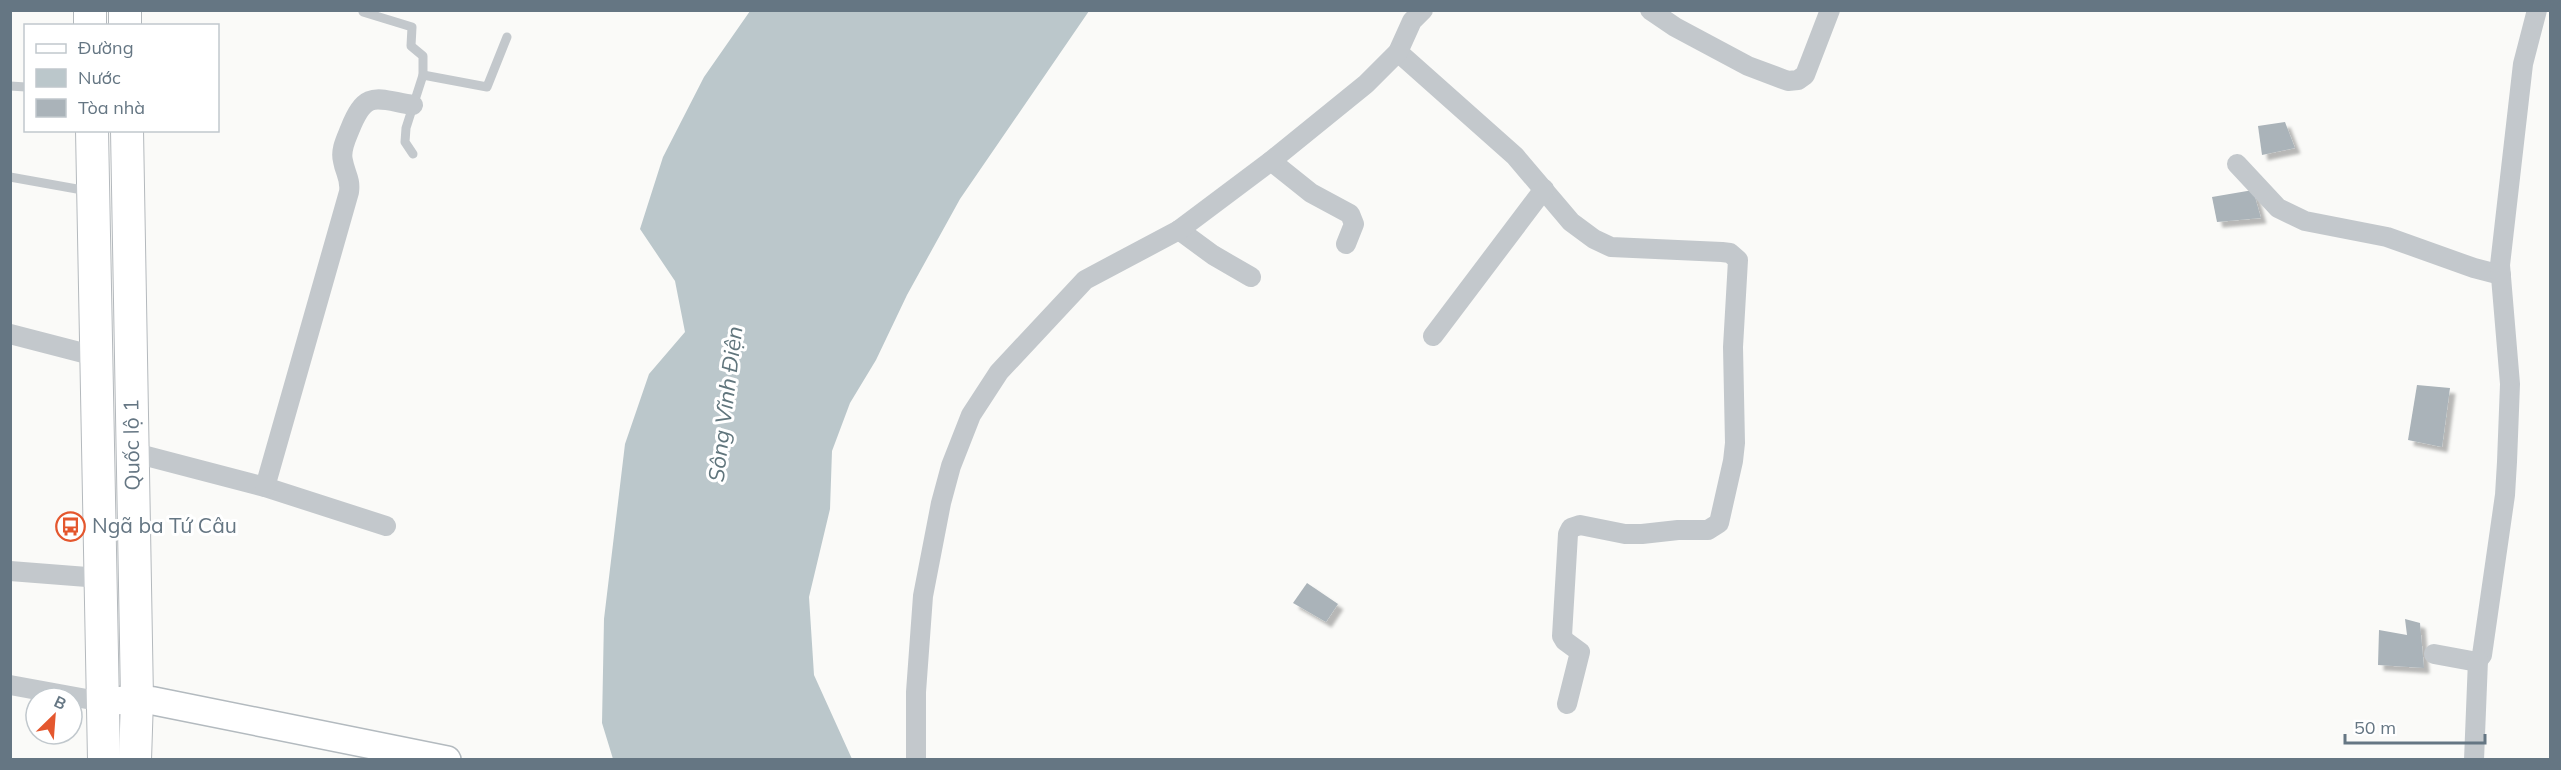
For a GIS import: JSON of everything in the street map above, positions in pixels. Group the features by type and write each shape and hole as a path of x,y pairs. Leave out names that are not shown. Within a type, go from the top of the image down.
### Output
{"highway":[{"name":"Quốc lộ 1","path":"93,132 95,356 104,759"},
{"name":"Quốc lộ 1","path":"127,132 137,699 135,759"}],"main road":[{"path":"103,702 137,699 338,736 447,759"}],"street":[{"path":"916,759 916,692 923,596 951,466 971,415 999,372 1085,280 1179,230 1271,161 1366,84 1398,52 1412,21 1423,10"},
{"path":"1650,10 1675,27 1738,61 1788,81 1798,80 1806,75 1830,10"},
{"path":"2475,759 2478,660 2482,655 2492,594 2507,462 2510,384 2501,275 2523,64 2537,10"},
{"path":"1398,52 1515,156 1571,222 1594,239 1611,247 1722,252 1735,256 1738,267 1733,347 1735,443 1719,523 1708,530 1678,530 1642,534 1617,533 1580,525 1571,528 1568,534 1562,636 1565,642 1580,652 1567,704"},
{"path":"265,487 349,192 350,179 342,160 345,141 358,110 367,101 378,100 413,105"},
{"path":"1271,161 1311,193 1350,214 1354,224 1346,244"},
{"path":"2237,164 2278,208 2305,221 2387,237 2474,268 2501,275"},
{"path":"1434,336 1544,189"},
{"path":"1179,230 1213,255 1251,277"},
{"path":"10,334 95,356"},
{"path":"131,452 265,487 386,526"},
{"path":"10,571 100,578"},
{"path":"2434,654 2478,660"},
{"path":"10,685 103,702"}],"lane":[{"path":"363,12 412,27 411,46 423,56 423,75 406,128 405,142 413,154"},
{"path":"423,75 487,87 507,37"},
{"path":"10,177 93,192"}],"water":[{"name":"Sông Vĩnh Điện","path":"750,11 1089,11 960,199 907,295 876,360 850,403 832,451 830,509 809,597 814,675 852,759 613,759 602,723 604,619 625,444 649,374 685,332 675,281 640,229 663,157 704,77"}],"building":[{"path":"2285,122 2295,148 2262,155 2258,126"},
{"path":"2253,190 2261,218 2217,222 2212,197"},
{"path":"2417,385 2450,388 2442,447 2408,440"},
{"path":"1307,583 1338,604 1326,622 1293,603"},
{"path":"2405,619 2420,623 2424,668 2378,665 2379,630 2407,635"}],"place":[{"name":"Ngã ba Tứ Câu","path":"71,526"}]}
